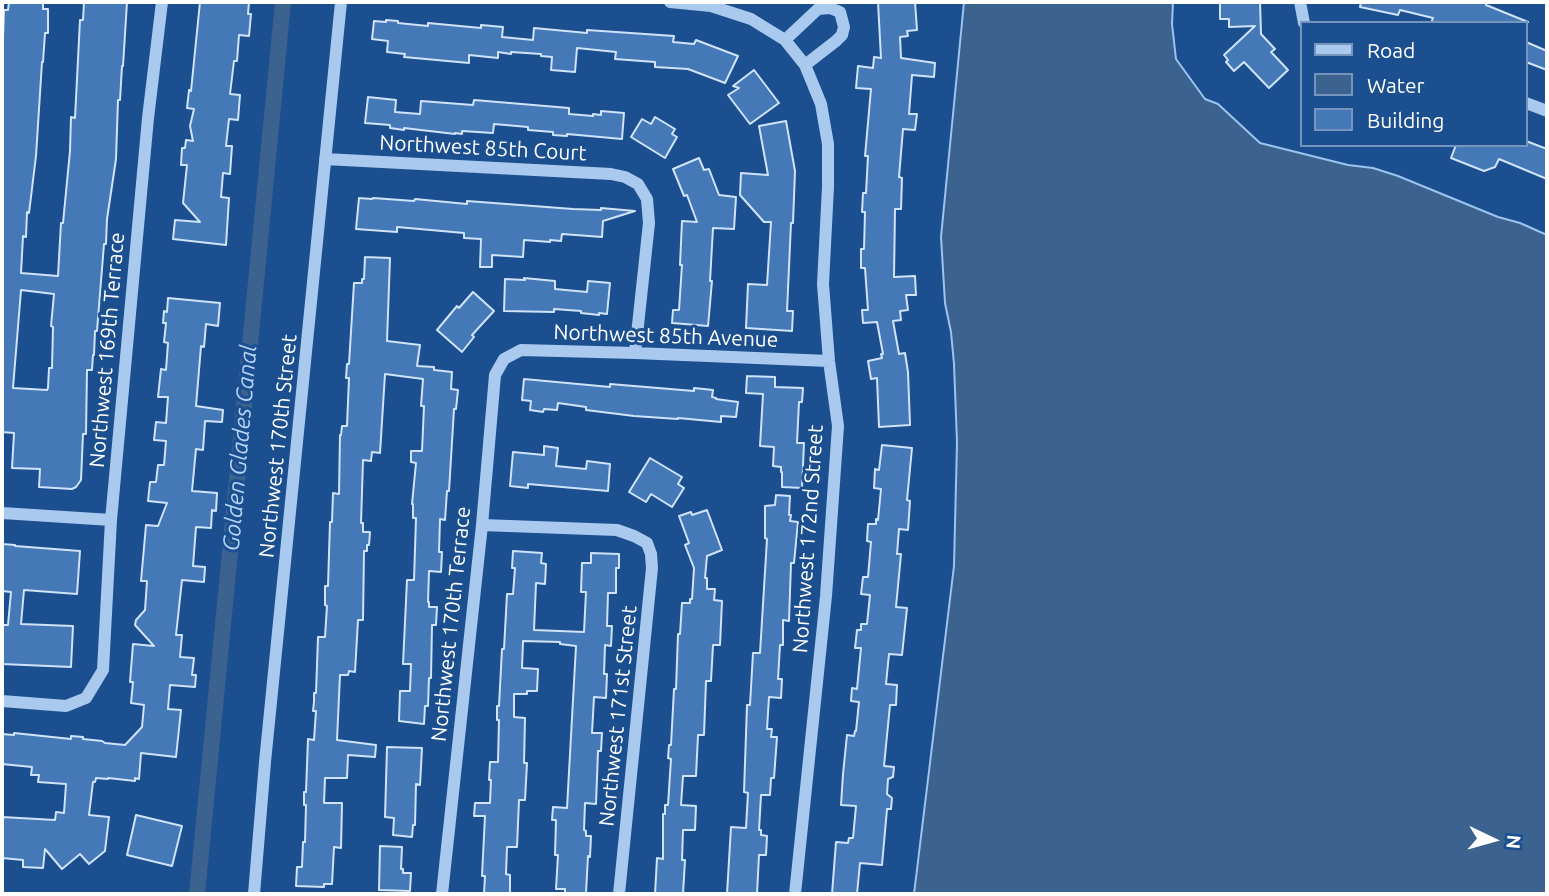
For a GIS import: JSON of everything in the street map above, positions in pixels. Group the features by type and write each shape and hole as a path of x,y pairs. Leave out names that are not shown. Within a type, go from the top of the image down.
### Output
{"street":[{"name":"Northwest 169th Terrace","path":"2,701 66,706 86,698 103,670 111,520 162,2"},
{"name":"Northwest 170th Street","path":"254,894 341,2"},
{"name":"Northwest 172nd Street","path":"670,2 711,6 751,19 785,40 805,65 821,104 828,144 823,284 829,361 838,426 824,610 795,894"},
{"path":"785,40 818,9 830,8 840,12 844,27 842,34 805,65"},
{"path":"1528,104 1547,111"},
{"name":"Northwest 85th Court","path":"324,159 611,174 638,184 647,199 649,223 635,353"},
{"name":"Northwest 85th Avenue","path":"504,359 521,350 829,361"},
{"name":"Northwest 170th Terrace","path":"442,894 482,524 495,375 504,359"},
{"path":"2,513 111,520"},
{"name":"Northwest 171st Street","path":"482,524 617,530 647,543 652,568 619,894"}],"water":[{"path":"964,2 1173,2 1172,24 1176,59 1205,99 1218,104 1260,143 1398,176 1547,235 1547,894 914,894 954,566 957,442 954,364 945,303 941,237"}],"building":[{"path":"9,2 43,2 43,9 48,9 36,156 26,237 23,236 21,273 58,276 71,117 75,118 80,20 83,20 84,2 127,2 118,100 116,159 104,244 92,370 87,370 86,434 83,434 81,480 72,489 39,487 40,469 12,468 14,433 2,432 2,66 4,10 8,10","holes":["21,290 54,294 51,326 52,368 49,368 48,388 13,388"]},
{"path":"200,2 249,2 248,14 251,14 249,36 239,35 230,94 240,95 238,120 229,119 226,146 232,146 230,174 223,173 221,197 229,198 226,245 173,239 175,220 200,222 183,203 187,165 181,165 182,148 185,148 186,140 193,141 190,126 194,109 187,108"},
{"path":"878,2 915,2 917,30 907,31 908,36 900,37 901,58 935,63 934,77 912,75 909,114 917,114 915,130 903,129 899,177 902,178 901,209 895,209 894,277 915,276 916,295 906,295 908,310 900,311 901,320 893,321 899,354 905,353 910,425 879,427 877,378 871,379 868,361 882,358 883,354 877,322 863,323 862,310 868,310 865,268 861,268 865,212 862,212 863,193 866,193 868,156 865,156 871,89 856,88 858,66 873,68 874,57 881,58"},
{"path":"1220,2 1260,2 1261,34 1275,49 1271,52 1288,70 1269,88 1244,62 1234,71 1226,62 1228,60 1224,55 1255,26 1229,27 1229,19 1220,19"},
{"path":"1361,2 1487,2 1486,5 1526,21 1432,21 1433,18 1400,10 1398,15 1360,7"},
{"path":"386,20 428,26 428,23 481,28 481,25 503,27 502,37 533,40 534,28 674,36 673,42 694,44 696,40 738,56 725,83 688,69 655,67 655,62 615,59 616,52 577,48 575,72 551,70 552,57 541,54 498,52 498,58 469,55 469,63 404,57 405,54 387,52 388,41 372,39 374,21"},
{"path":"1528,43 1547,51 1547,70 1528,63"},
{"path":"754,70 779,103 750,124 728,95 739,88 733,86"},
{"path":"368,97 396,100 395,112 420,114 421,101 473,105 474,100 569,108 569,114 593,116 601,115 601,111 624,113 622,139 553,135 553,132 528,130 528,127 494,124 493,133 462,131 462,134 455,134 390,128 390,125 365,123"},
{"path":"655,117 675,129 672,134 677,137 665,158 631,137 642,119 651,124"},
{"path":"786,121 795,171 787,311 793,311 792,331 746,328 748,284 767,285 771,222 764,222 740,195 741,173 768,175 759,126"},
{"path":"1528,142 1547,149 1547,179 1499,159 1495,167 1484,171 1451,158 1455,147 1528,147"},
{"path":"699,158 704,170 709,169 719,195 736,197 734,229 713,228 708,326 672,323 673,310 679,310 682,221 697,222 673,169"},
{"path":"359,198 635,211 603,221 602,237 562,234 561,241 524,240 523,257 492,255 492,267 480,267 481,239 464,238 464,233 397,227 397,232 356,229"},
{"path":"365,257 390,258 387,341 420,345 417,366 452,372 451,389 458,390 445,520 440,519 441,572 429,571 429,607 437,607 436,625 432,625 428,706 425,706 424,724 399,721 400,691 410,691 411,664 403,664 407,580 414,580 416,518 413,518 412,504 416,463 411,462 411,451 422,451 423,379 385,374 380,453 372,452 371,461 363,460 361,523 363,532 370,532 369,545 367,551 364,551 363,620 358,620 355,672 349,671 348,675 340,675 337,740 376,745 375,757 348,755 347,778 325,778 324,803 342,803 341,848 334,847 332,884 324,884 324,887 296,886 297,867 302,867 305,842 304,792 308,739 314,740 316,711 313,711 318,637 325,637 325,586 328,586 333,493 339,494 340,435 342,426 347,426 349,378 346,378 354,283 362,283 364,279"},
{"path":"524,278 555,281 555,289 587,292 588,281 610,283 607,314 554,309 554,312 504,311 505,279 525,280"},
{"path":"473,292 494,311 472,335 474,337 462,352 437,330"},
{"path":"168,298 220,303 218,326 206,324 204,347 201,346 196,406 223,410 222,422 205,421 203,450 196,449 192,491 217,493 216,511 212,510 211,528 196,527 193,566 205,567 204,582 182,580 176,635 182,635 180,657 194,658 192,675 196,675 195,687 170,685 168,709 181,710 176,757 141,753 139,779 96,778 93,782 89,815 109,817 105,851 89,864 80,854 62,869 45,849 43,868 23,867 23,860 2,858 2,817 55,820 56,812 64,813 66,784 38,782 39,775 31,775 32,767 2,764 2,734 71,739 71,736 83,737 125,745 142,727 144,705 131,703 133,682 130,682 133,644 154,646 135,625 145,610 147,581 141,581 146,525 158,526 167,503 148,501 150,482 156,482 158,465 164,465 166,441 154,440 156,422 166,423 168,397 158,397 161,369 166,370 168,343 164,342 166,323 163,323"},
{"path":"747,376 775,377 775,387 803,388 802,402 799,402 797,443 804,443 802,488 782,487 781,467 773,466 774,447 760,446 763,394 746,393"},
{"path":"524,379 610,387 610,384 694,391 694,388 713,390 712,397 716,399 738,402 736,417 721,416 721,422 634,416 586,410 586,407 558,403 557,410 530,410 531,401 522,400"},
{"path":"882,445 912,448 907,500 910,501 908,530 899,529 897,554 901,554 896,607 907,608 902,655 889,654 886,684 897,685 896,705 890,705 884,766 894,767 893,777 888,779 887,794 892,798 891,809 887,809 882,865 860,863 857,894 832,894 836,842 848,843 849,838 853,838 856,806 841,805 843,774 847,735 854,736 856,731 859,702 851,701 852,688 857,689 861,648 855,648 857,630 861,630 861,624 867,624 870,595 861,594 863,577 868,577 871,542 867,541 868,524 876,524 876,519 878,520 881,489 874,488 875,469 879,470"},
{"path":"544,446 558,448 556,466 586,469 587,461 610,464 608,491 528,484 528,488 510,486 513,452 544,455"},
{"path":"650,458 682,477 678,484 684,488 672,507 651,494 646,502 629,492"},
{"path":"776,495 790,496 790,521 798,522 794,563 791,563 789,621 783,620 783,645 780,645 778,679 782,679 781,698 769,697 767,729 772,729 771,737 777,737 770,795 761,795 759,830 761,835 767,836 766,855 759,855 757,894 727,894 731,827 746,828 748,793 744,792 747,705 750,705 753,653 760,653 767,539 765,506 775,505"},
{"path":"707,510 722,550 707,556 705,578 707,589 715,589 714,600 722,601 720,645 713,645 711,681 706,681 704,735 698,735 696,776 683,776 681,805 696,806 695,830 683,830 683,894 655,894 657,858 663,859 663,814 665,805 668,805 671,759 668,758 676,689 678,634 682,603 690,603 692,599 694,568 685,545 689,543 679,516"},
{"path":"2,544 80,551 77,594 24,590 21,624 73,626 71,667 2,664 2,625 8,625 11,592 2,591"},
{"path":"513,551 542,553 541,563 546,564 545,584 536,583 534,630 584,632 586,592 581,592 582,563 591,563 591,553 619,554 616,593 608,593 607,626 612,626 611,646 605,645 606,698 594,697 592,733 602,733 601,751 598,751 596,804 585,803 584,830 586,836 591,836 584,894 565,894 565,889 556,889 556,820 552,820 553,807 567,808 576,646 560,642 523,641 522,668 538,669 537,691 514,694 514,717 525,718 525,800 519,800 517,847 507,847 506,874 510,875 510,894 484,894 485,876 482,876 485,816 474,816 475,803 490,803 490,762 498,762 497,706 507,594 513,594"},
{"path":"387,747 422,748 420,785 416,784 412,837 393,835 394,818 385,817"},
{"path":"136,815 182,826 172,866 127,855"},
{"path":"380,846 402,847 401,869 403,873 411,873 410,891 379,890"}],"waterway":[{"name":"Golden Glades Canal","path":"197,894 283,2"}]}
